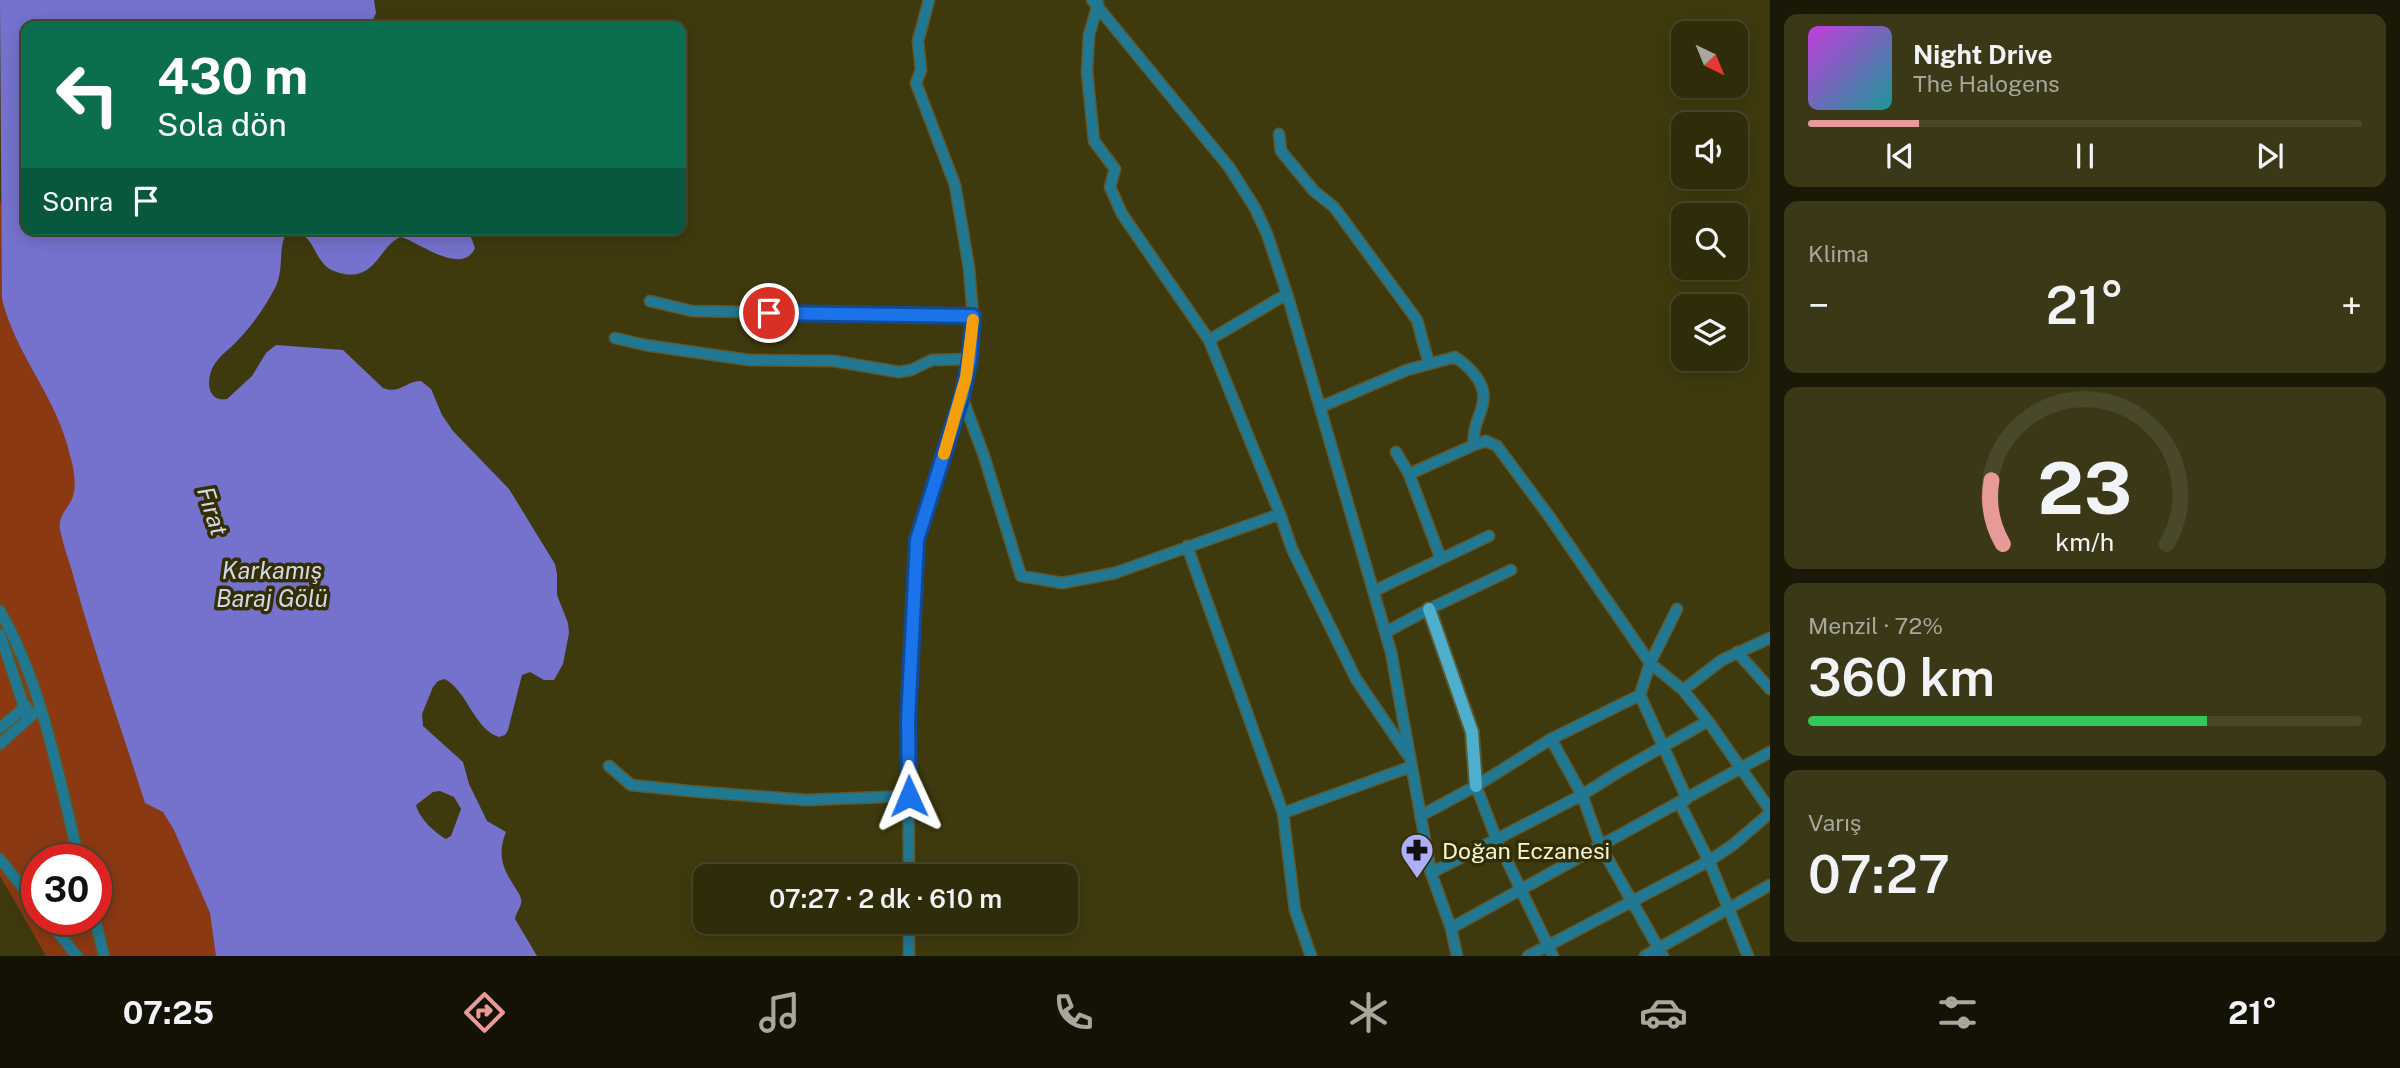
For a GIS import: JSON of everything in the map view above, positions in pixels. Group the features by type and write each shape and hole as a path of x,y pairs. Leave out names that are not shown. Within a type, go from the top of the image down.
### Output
{"main road":[{"path":"1429,609 1472,732 1476,786"}],"street":[{"path":"909,864 908,720 917,540 962,396 970,359 973,316 970,268 955,184 916,83 921,70 918,41 929,0"},
{"path":"1096,2 1239,182 1267,234 1386,632 1401,695 1410,762 1431,873 1451,928 1457,956"},
{"path":"1096,2 1089,35 1087,72 1094,141 1115,169 1110,187 1122,214 1209,340 1292,549 1356,679 1410,762"},
{"path":"1279,134 1281,151 1314,191 1334,207 1417,320 1429,364"},
{"path":"1209,340 1287,294"},
{"path":"650,301 692,311 973,316"},
{"path":"615,338 749,360 834,361 899,372 911,370 932,360 970,359"},
{"path":"1320,407 1408,370 1454,357 1470,368 1483,389 1483,404 1473,436 1474,445"},
{"path":"962,396 984,456 1021,576 1062,583 1115,573 1280,514"},
{"path":"1409,474 1486,441 1497,446 1549,516 1650,663 1683,690 1742,768 1770,811 1734,844 1710,861 1528,956"},
{"path":"1396,452 1409,474 1441,559"},
{"path":"1374,592 1489,536"},
{"path":"1186,546 1283,813 1295,910 1311,956"},
{"path":"1386,632 1511,570"},
{"path":"1677,609 1650,663 1640,695 1664,747 1683,801 1731,908 1748,956"},
{"path":"0,611 15,636 36,695 75,844"},
{"path":"0,634 26,713"},
{"path":"1683,690 1722,660 1770,638"},
{"path":"1737,652 1770,689"},
{"path":"0,744 26,713 36,695"},
{"path":"1420,816 1476,786 1551,739 1640,695"},
{"path":"0,728 40,708"},
{"path":"1431,873 1582,795 1708,721"},
{"path":"1551,739 1582,795 1600,845 1661,952"},
{"path":"1451,928 1770,752"},
{"path":"1283,813 1410,762"},
{"path":"609,766 631,785 688,791 806,800 909,796"},
{"path":"1476,786 1496,838 1553,956"},
{"path":"0,859 21,885"},
{"path":"1645,956 1661,952 1770,886"},
{"path":"909,934 909,956"},
{"path":"60,935 77,956"},
{"path":"98,935 104,956"}],"shaded area":[{"path":"0,200 113,585 180,844 222,906 231,956 46,956 34,935 112,935 112,844 21,844 21,913 0,876"}],"water":[{"name":"Karkamış Baraj Gölü","path":"0,0 374,0 376,13 372,21 21,21 21,235 286,235 275,288 253,323 216,361 211,370 209,383 215,397 227,399 252,376 266,353 276,345 343,350 383,388 394,390 421,381 431,389 442,415 453,431 509,489 555,564 557,595 569,633 563,664 554,680 544,680 530,672 522,675 505,735 499,737 490,733 477,719 460,692 445,679 438,681 433,687 422,714 423,726 463,762 469,784 487,821 506,832 502,859 521,901 515,919 537,956 216,956 210,913 174,830 163,812 145,803 81,604 60,529 62,515 71,501 75,483 67,444 52,407 8,318 2,299","holes":["440,791 454,797 461,809 451,836 446,839 428,825 416,805 433,792"]},
{"name":"Karkamış Baraj Gölü","path":"470,235 475,248 469,256 450,258 401,237 393,241 368,269 359,274 348,274 327,267 304,236"}],"slow traffic":[{"path":"944,454 962,396 970,359 973,320"}],"place":[{"name":"Doğan Eczanesi","path":"1417,880"}],"route":[{"path":"769,313 973,316 970,359 962,396 917,540 908,720 909,796"}],"water label":[{"name":"Fırat","path":"213,511"}]}
